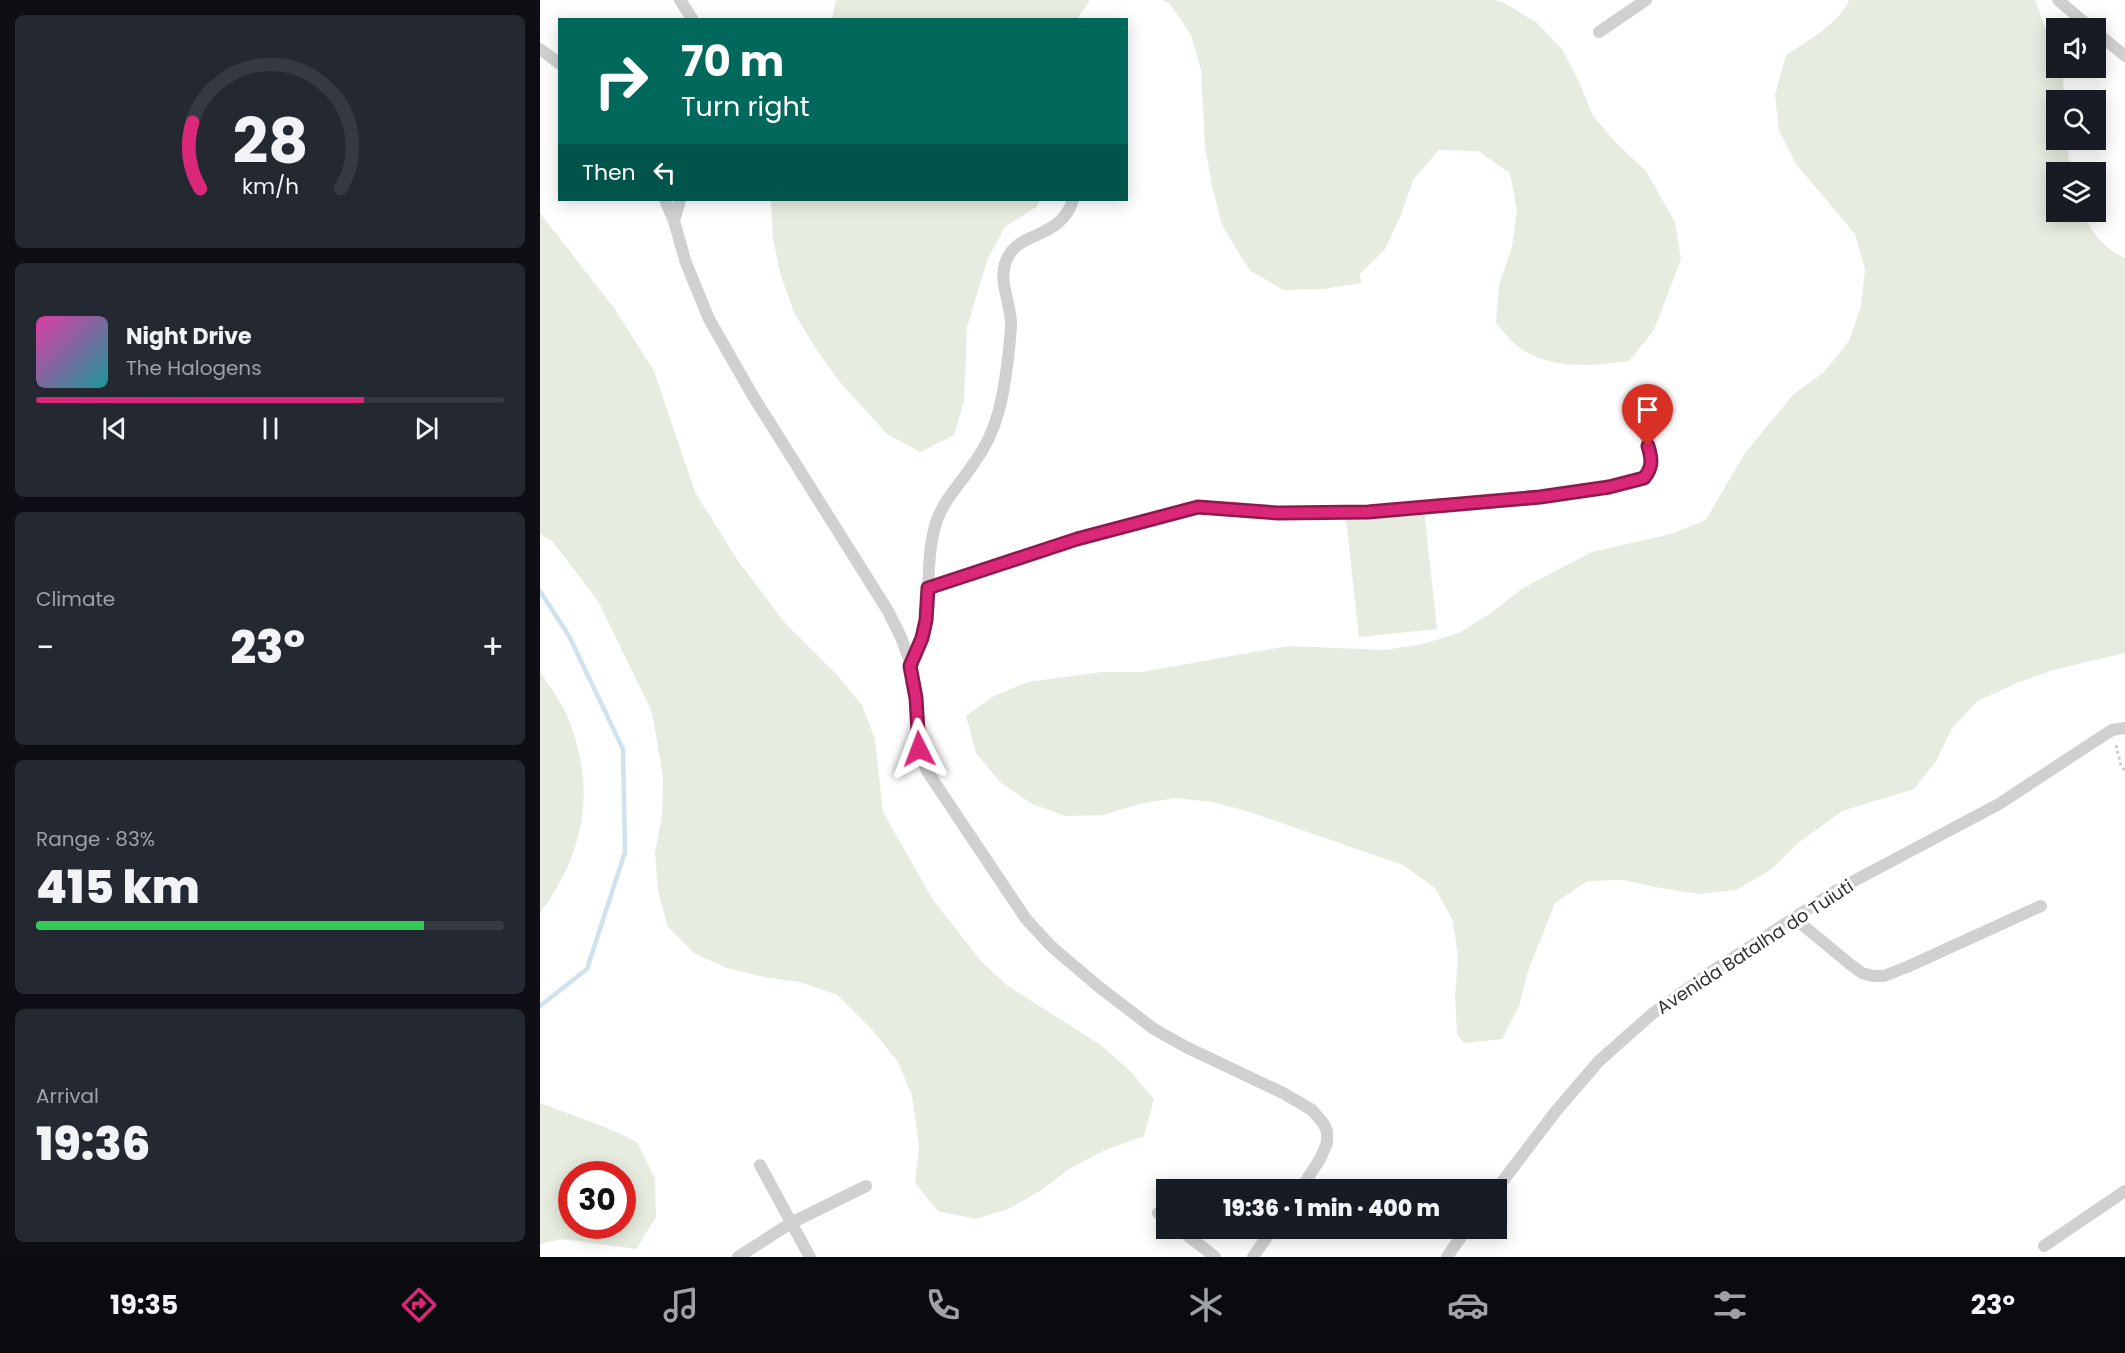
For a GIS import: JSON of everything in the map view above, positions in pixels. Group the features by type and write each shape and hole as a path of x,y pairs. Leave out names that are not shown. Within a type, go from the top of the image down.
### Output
{"street":[{"path":"680,0 692,18"},
{"path":"1599,32 1646,0"},
{"path":"2058,0 2079,18"},
{"path":"2106,40 2125,56"},
{"path":"540,49 558,62"},
{"path":"665,201 674,221 686,263 709,319 753,396 888,611 901,637 910,666 916,698 919,749 927,771 1026,919 1075,967 1154,1029 1283,1093 1312,1110 1327,1131 1327,1143 1320,1160 1307,1179"},
{"path":"674,221 680,201"},
{"path":"910,666 922,638 926,620 930,542 942,506 975,463 989,438 999,409 1011,323 1005,290 1004,264 1011,250 1025,239 1053,227 1063,219 1072,201"},
{"path":"928,588 1077,539 1198,507 1278,513 1368,512 1540,497 1609,487 1644,478 1649,472 1652,458 1645,433"},
{"name":"Avenida Batalha do Tuiuti","path":"1504,1179 1556,1111 1599,1061 1652,1014 1793,917 1837,890 1999,804 2112,730 2125,728"},
{"path":"1793,917 1862,974 1884,976 2041,906"},
{"path":"760,1165 810,1257"},
{"path":"738,1257 791,1223 866,1186"},
{"path":"2044,1246 2125,1191"},
{"path":"1192,1239 1215,1257"},
{"path":"1253,1257 1265,1239"},
{"path":"1447,1257 1459,1239"}],"path":[{"path":"2112,730 2121,766 2125,771"}],"shaded area":[{"path":"836,0 1090,0 1078,18 832,18"},
{"path":"1162,0 1494,0 1504,3 1536,22 1562,49 1593,116 1617,144 1646,171 1675,222 1681,259 1654,330 1629,361 1602,364 1575,365 1548,361 1523,350 1512,341 1496,323 1499,285 1512,247 1517,211 1510,173 1478,151 1439,150 1413,180 1401,215 1385,249 1360,274 1361,283 1323,289 1283,290 1251,271 1222,225 1205,147 1201,70 1191,35 1170,4"},
{"path":"1849,0 2035,0 2046,30 2046,78 2063,78 2064,90 2046,90 2046,150 2068,150 2069,162 2046,162 2046,222 2087,222 2099,239 2111,250 2125,258 2125,653 2053,670 1978,701 1952,728 1936,761 1914,789 1842,811 1797,844 1772,869 1736,890 1699,894 1624,880 1587,881 1555,903 1528,971 1519,1006 1502,1039 1464,1043 1457,1034 1455,996 1458,958 1453,921 1435,888 1403,865 1247,811 1213,802 1176,798 1139,804 1103,815 1066,816 1032,804 1001,783 976,753 966,716 994,696 1028,682 1101,672 1142,672 1288,646 1384,650 1423,644 1459,633 1491,613 1523,588 1592,552 1671,534 1706,520 1743,456 1794,394 1824,372 1849,341 1861,306 1865,269 1855,234 1796,164 1779,131 1775,95 1786,55 1831,24"},
{"path":"771,201 1039,201 1036,207 1005,227 988,258 967,327 964,401 954,435 920,452 887,434 838,380 814,346 794,312 781,276 773,239"},
{"path":"540,213 614,308 654,371 695,492 738,561 785,623 838,676 862,705 875,739 883,812 933,900 981,961 1008,986 1102,1046 1130,1071 1154,1099 1144,1136 1103,1151 1069,1169 1040,1191 1008,1209 975,1219 938,1211 915,1183 919,1145 912,1096 898,1062 873,1031 837,995 800,982 764,977 727,968 694,953 668,927 658,891 655,853 662,816 663,777 652,712 598,601 553,542 540,534"},
{"path":"1424,510 1437,629 1359,637 1346,519"},
{"path":"540,672 561,703 570,723 578,749 584,798 576,845 555,891 540,913"},
{"path":"540,1103 605,1127 637,1142 655,1179 656,1217 636,1249 562,1239 540,1244"}],"waterway":[{"path":"540,591 569,636 623,749 625,852 587,969 540,1006"}],"route":[{"path":"919,749 916,698 910,666 922,638 926,620 928,588 1077,539 1198,507 1278,513 1368,512 1540,497 1609,487 1644,478 1652,466 1648,446"}]}
